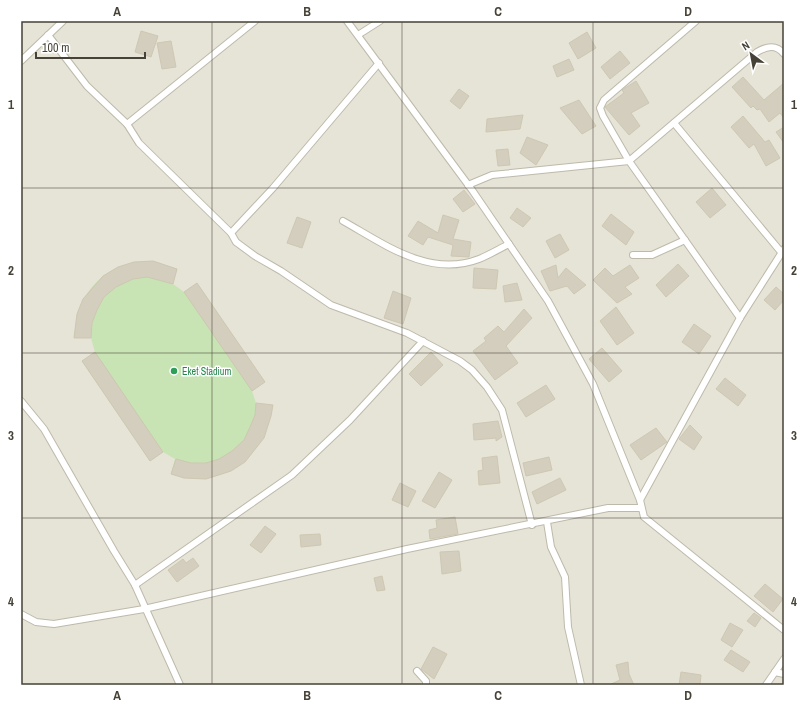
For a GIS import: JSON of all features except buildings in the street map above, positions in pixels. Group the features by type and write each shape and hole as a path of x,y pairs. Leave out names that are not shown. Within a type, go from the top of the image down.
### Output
{"street":[{"path":"21,61 63,21"},
{"path":"127,124 255,21"},
{"path":"347,21 468,185 548,301 593,384 640,500 644,517 784,630"},
{"path":"358,35 380,21"},
{"path":"696,21 604,100 600,108 603,116 629,161 740,318"},
{"path":"48,36 87,86 127,124 139,143 231,233 236,242 255,256 282,271 332,305 407,333 460,361 472,370 487,387 502,410 532,525"},
{"path":"468,185 492,175 629,161 757,52 765,47 775,46 784,54"},
{"path":"231,233 273,188 379,64"},
{"path":"640,500 740,318 783,250 674,123"},
{"path":"343,220 408,257 445,265 478,259 509,244"},
{"path":"633,255 652,255 685,240"},
{"path":"135,584 292,475 350,420 423,341"},
{"path":"21,401 44,429 114,551 135,584 144,608 180,685"},
{"path":"21,614 36,622 54,624 144,608 407,550 547,522 608,508 641,508"},
{"path":"547,522 551,547 565,577 568,627 581,685"},
{"path":"766,685 784,659"},
{"path":"417,671 426,681 426,685"},
{"path":"775,672 784,674"}],"shaded area":[{"path":"21,21 784,21 784,685 21,685"}],"green space":[{"name":"Eket Stadium","path":"153,261 177,269 173,284 184,292 197,283 265,382 252,391 256,403 271,416 265,433 257,447 247,459 235,468 221,474 206,478 171,474 175,459 163,452 150,461 82,361 95,352 91,338 74,338 81,305 88,292 97,282 108,273 121,267"}],"place":[{"name":"Eket Stadium","path":"174,371"}]}
